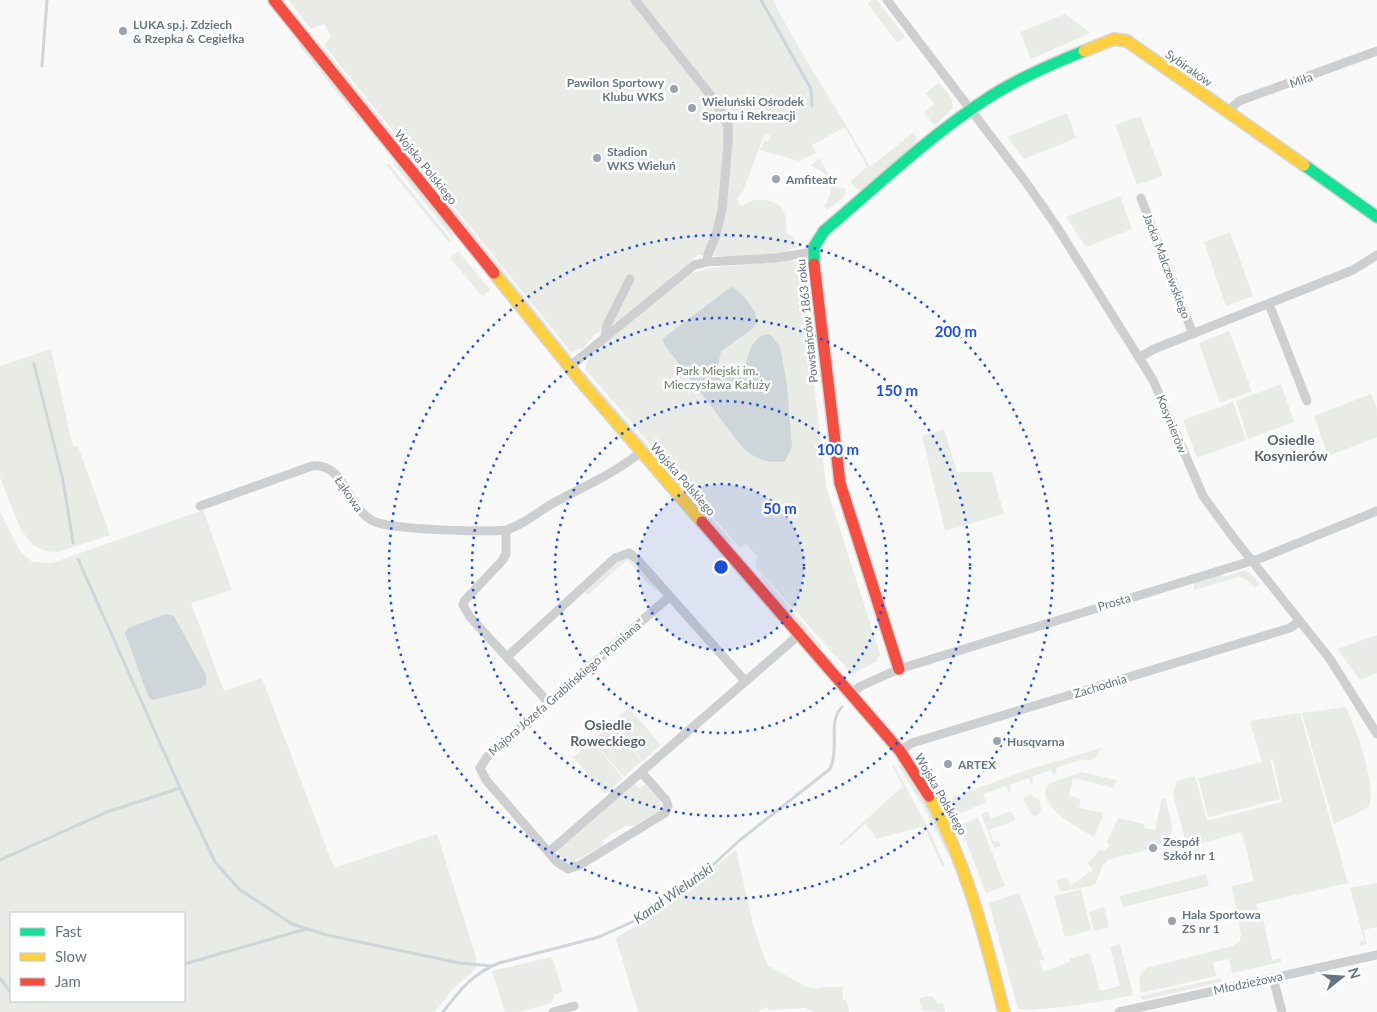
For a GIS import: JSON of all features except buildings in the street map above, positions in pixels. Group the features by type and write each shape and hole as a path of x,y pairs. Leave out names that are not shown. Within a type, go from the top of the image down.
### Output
{"street":[{"name":"Wojska Polskiego","path":"274,0 569,367 900,751 934,806 957,852 976,907 1004,1012"},
{"path":"635,0 715,101 728,126 722,210 716,235 708,254 708,262"},
{"path":"887,0 970,109"},
{"name":"Sybiraków","path":"970,109 995,93 1041,69 1114,38 1127,41 1377,216"},
{"name":"Miła","path":"1227,112 1239,101 1377,52"},
{"name":"Powstańców 1863 roku","path":"899,669 840,483 813,252 816,241 824,231 970,109"},
{"name":"Kosynierów","path":"970,109 1042,205 1140,357 1164,401 1190,469 1203,496 1343,677 1377,734"},
{"name":"Jacka Malczewskiego","path":"1141,198 1193,334"},
{"path":"569,367 689,268 708,262 775,258 813,252"},
{"name":"Jacka Malczewskiego","path":"1140,357 1154,349 1353,270 1377,255"},
{"path":"605,336 606,325 630,279"},
{"path":"1270,304 1307,401"},
{"name":"Łąkowa","path":"200,506 312,466 320,465 332,469 356,508 375,523 424,528 506,530 516,527 549,506 624,465 641,452"},
{"name":"Prosta","path":"851,693 861,686 899,669 1251,560 1377,511"},
{"path":"506,530 506,554 502,561 465,600 463,605 470,618 549,703"},
{"path":"507,657 622,554 633,555 745,682"},
{"name":"Majora Józefa Grabińskiego \"Pomiana\"","path":"549,852 486,780 480,768 487,757 670,596"},
{"name":"Zachodnia","path":"900,751 912,743 1290,628 1300,621"},
{"path":"642,773 666,800 668,806 665,813 576,867 568,869 549,852 800,634"},
{"name":"Młodzieżowa","path":"1118,1012 1160,1007 1273,978 1377,955"},
{"path":"1273,978 1282,1012"},
{"path":"553,1012 574,1006"}],"green space":[{"path":"289,0 773,0 796,43 870,167 914,132 916,137 914,148 864,189 860,190 854,187 851,181 867,167 845,127 812,145 816,153 799,161 760,150 765,140 768,141 771,136 765,133 743,191 737,199 741,207 755,200 770,201 780,206 786,217 787,234 791,235 796,244 795,248 759,256 698,255 616,324 595,334 584,348 571,352 324,45 331,37 324,24 311,29"},
{"path":"872,0 877,0 905,37 897,42 868,4"},
{"path":"1065,14 1090,33 1031,59 1020,32"},
{"path":"296,41 300,43 359,117 364,126"},
{"path":"318,41 445,199 443,201 319,47"},
{"path":"939,83 952,99 953,108 935,126 924,113 934,104 926,93"},
{"path":"1067,113 1076,138 1024,159 1007,137"},
{"path":"1140,116 1163,176 1137,185 1115,125"},
{"path":"819,158 836,187 846,189 843,198 827,210 824,206 830,194 830,182 823,173 811,166"},
{"path":"393,163 399,166 430,202 446,224 453,238"},
{"path":"389,164 452,241 449,243 386,165"},
{"path":"1120,196 1132,229 1086,247 1066,217"},
{"path":"454,209 571,355 566,353 451,211"},
{"path":"1230,232 1253,296 1226,306 1204,242"},
{"path":"458,251 489,288 489,291 482,296 450,258"},
{"name":"Park Miejski im. Mieczysława Kałuży","path":"793,260 800,265 801,271 826,486 880,654 876,662 852,674 756,567 755,563 758,557 746,544 741,548 739,547 586,370 587,359 690,274 711,268"},
{"path":"1229,331 1252,391 1220,403 1199,343"},
{"path":"51,349 73,447 78,446 110,535 58,552 45,551 33,545 21,530 0,477 0,366"},
{"path":"582,370 738,548 723,537 581,372"},
{"path":"1281,384 1294,422 1248,439 1236,401"},
{"path":"1371,394 1377,409 1377,437 1328,456 1314,416"},
{"path":"1233,402 1246,440 1197,458 1183,420"},
{"path":"944,429 957,472 992,472 1004,514 945,531 922,436"},
{"path":"203,510 232,590 191,603 224,691 262,678 334,868 437,834 476,957 477,967 451,991 435,1012 0,1012 0,512 20,551 32,562 52,563"},
{"path":"626,558 632,560 658,589 655,591 627,560 588,595 585,592 619,560"},
{"path":"1244,571 1250,573 1260,584 1255,588 1247,580 1239,577 1194,590 1194,583 1222,574 1223,577"},
{"path":"760,573 822,646 819,648 767,587"},
{"path":"1377,635 1377,673 1360,680 1337,649"},
{"path":"1346,707 1364,757 1371,797 1369,806 1365,809 1334,824 1302,713"},
{"path":"629,708 661,745 643,761 611,723"},
{"path":"1300,713 1348,883 1256,904 1259,914 1262,914 1272,960 1281,958 1281,962 1232,973 1229,959 1213,962 1216,976 1141,993 1139,977 1146,968 1233,946 1240,941 1241,934 1232,886 1254,881 1242,832 1187,847 1173,794 1177,781 1195,776 1207,821 1282,802 1273,759 1266,761 1270,760 1280,799 1208,817 1198,778 1262,762 1250,721"},
{"path":"611,724 642,761 624,777 592,740"},
{"path":"592,741 623,778 605,794 573,757"},
{"path":"1101,748 1096,758 1087,761 1083,759 1056,768 1057,773 1053,775 1051,770 1032,777 1034,783 1031,784 1029,778 1009,785 1011,792 1009,793 1006,786 983,794 986,802 954,816 946,800 1024,771"},
{"path":"894,765 929,830 945,866 942,866 924,826 876,839 865,824 841,846 839,844 903,786 892,766"},
{"path":"898,765 911,778 926,803 950,850 947,853 923,806"},
{"path":"1082,772 1116,780 1114,788 1073,778 1069,796 1081,799 1079,808 1104,813 1094,837 1069,822 1051,807 1046,799 1045,791 1050,783"},
{"path":"637,779 641,779 635,784 639,788 645,784 661,801 658,812 634,826 625,826 604,839 602,846 569,864 558,854 558,850"},
{"path":"1030,794 1040,801 1041,811 1037,816 1032,815 1023,799"},
{"path":"1162,798 1165,798 1172,829 1170,836 1164,842 1146,850 1108,860 1103,865 1095,885 1061,892 1056,881 1066,877 1071,885 1093,870 1088,863 1101,849 1105,851 1110,845 1107,842 1118,818 1144,824 1144,828 1155,830"},
{"path":"988,811 991,819 1011,811 1016,820 989,830 994,842 998,840 1001,846 994,848 981,814"},
{"path":"978,817 1005,886 986,893 960,826"},
{"path":"736,850 753,925 767,965 807,987 820,989 821,987 843,987 843,1000 846,999 849,1012 814,1012 805,1008 770,1010 765,1007 758,1012 638,1012 616,938 647,919"},
{"path":"1206,874 1209,886 1123,907 1120,896"},
{"path":"1377,883 1377,927 1363,930 1367,944 1359,946 1360,941 1364,940 1350,888"},
{"path":"1081,889 1091,930 1065,937 1054,896"},
{"path":"1019,893 1044,959 1039,961 1043,972 1070,962 1069,959 1090,953 1100,991 1120,986 1110,947 1120,944 1133,995 1091,1003 1029,1010 1018,1009 989,903"},
{"path":"1104,907 1109,927 1094,931 1089,912"},
{"path":"552,957 563,992 555,994 551,1003 519,1012 505,1012 492,971"},
{"path":"1221,978 1222,982 1143,1000 1140,996"},
{"path":"933,997 938,1004 943,1003 945,1012 922,1011 919,998"}],"shaded area":[{"path":"731,287 739,292 748,302 755,312 758,322 751,330 721,351 718,366 726,374 736,375 744,369 752,347 758,338 763,335 770,334 780,347 787,385 792,447 785,461 773,462 762,460 742,447 664,344 663,339 666,336"},
{"path":"166,614 174,616 206,675 206,684 201,688 152,700 148,696 125,633 128,628"}],"waterway":[{"path":"42,66 47,0"},
{"path":"761,0 811,89 812,106"},
{"path":"34,364 63,480 73,543"},
{"path":"78,559 215,862 239,889 292,924 327,935 459,963 492,966"},
{"name":"Kanał Wieluński","path":"443,1012 467,983 490,967 599,937 643,917 701,876 740,840 830,769 834,752 835,720 842,707"},
{"path":"0,860 107,812 180,788"},
{"path":"185,964 306,929"},
{"path":"0,978 10,992"}],"traffic: fast":[{"path":"814,264 814,247 824,231 943,130 1008,86 1084,51"},
{"path":"1304,165 1377,217"}],"traffic: slow":[{"path":"1084,51 1114,39 1127,41 1304,165"},
{"path":"494,273 585,386 702,522"},
{"path":"929,796 954,848 974,901 1004,1012"}],"traffic: jam":[{"path":"274,0 494,273"},
{"path":"814,264 840,483 899,669"},
{"path":"702,522 900,751 929,796"}],"place":[{"name":"LUKA sp.j. Zdziech & Rzepka & Cegiełka","path":"123,31"},
{"name":"Pawilon Sportowy Klubu WKS","path":"674,89"},
{"name":"Wieluński Ośrodek Sportu i Rekreacji","path":"692,108"},
{"name":"Stadion WKS Wieluń","path":"597,158"},
{"name":"Amfiteatr","path":"776,179"},
{"name":"Husqvarna","path":"997,741"},
{"name":"ARTEX","path":"948,764"},
{"name":"Zespół Szkół nr 1","path":"1153,848"},
{"name":"Hala Sportowa ZS nr 1","path":"1172,921"}],"district":[{"name":"Osiedle Kosynierów","path":"1291,448"},
{"name":"Osiedle Roweckiego","path":"608,732"}]}
